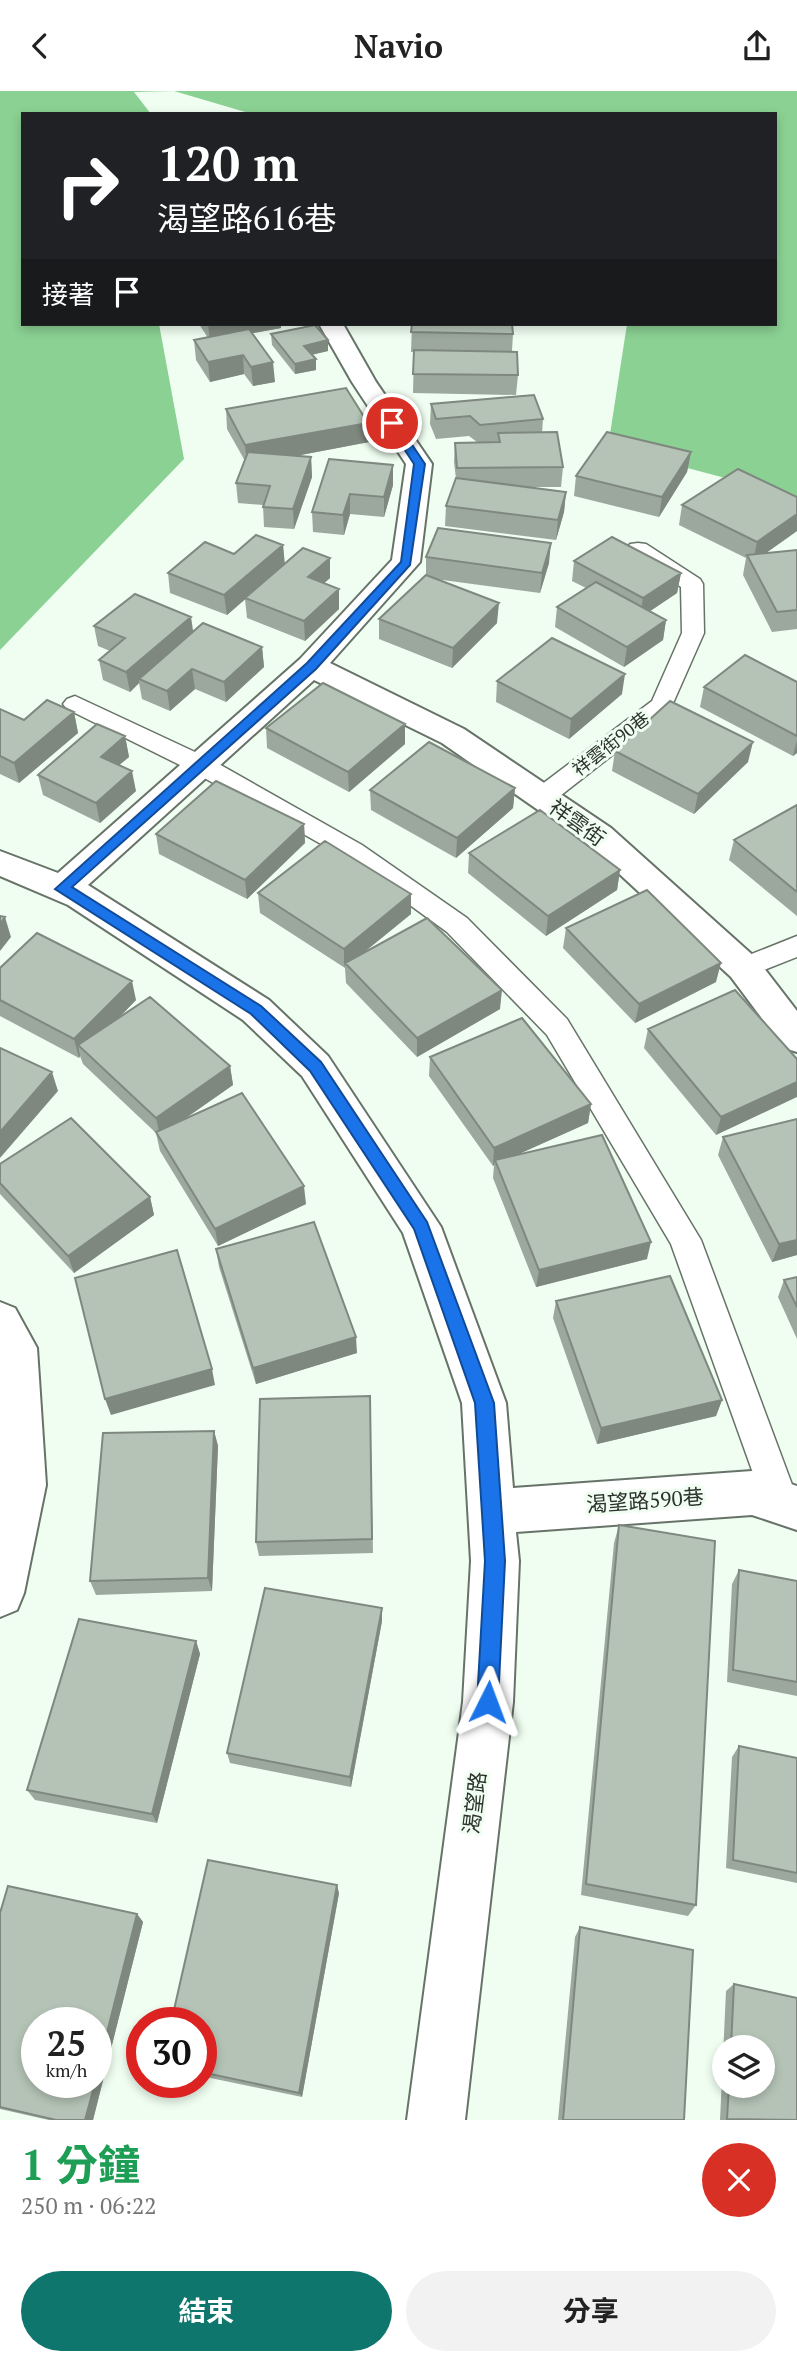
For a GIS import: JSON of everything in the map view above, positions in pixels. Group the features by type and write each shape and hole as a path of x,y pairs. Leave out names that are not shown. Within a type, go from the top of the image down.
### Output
{"street":[{"path":"62,889 311,666 406,562 419,464 353,343 333,326"},
{"name":"祥雲街","path":"311,666 453,736 599,836 744,968 797,1038"},
{"name":"渴望路","path":"0,863 80,897 256,1010 315,1066 421,1227 484,1403 495,1561 488,1702 436,2120"},
{"path":"0,1321 15,1348 23,1485 0,1593"},
{"name":"渴望路590巷","path":"492,1512 752,1493 789,1506"}],"lane":[{"name":"祥雲街90巷","path":"542,797 662,705 692,633 692,584 638,549"},
{"path":"75,704 201,765 354,851 457,925 557,1027 685,1240 789,1506"},
{"path":"744,968 797,946"}],"green space":[{"path":"0,91 174,91 134,92 149,112 21,112 21,326 159,326 184,459 0,650"},
{"path":"174,91 797,91 797,497 608,447 627,326 777,326 777,112 245,112"}],"building":[{"path":"316,326 328,340 304,346 316,359 295,364 271,334"},
{"path":"412,326 512,326 513,334 411,332"},
{"path":"249,329 273,362 251,367 243,355 208,362 194,340"},
{"path":"414,350 517,352 518,375 413,374"},
{"path":"346,388 368,423 245,445 226,409"},
{"path":"534,395 543,419 480,425 470,416 436,419 431,404"},
{"path":"557,432 563,467 457,468 455,443 500,442 498,433"},
{"path":"607,432 691,452 662,497 576,476"},
{"path":"248,452 311,457 293,509 263,507 270,486 236,483"},
{"path":"329,459 393,465 384,497 350,494 343,515 312,512"},
{"path":"738,469 797,497 797,514 757,542 682,505"},
{"path":"456,478 566,492 558,520 446,506"},
{"path":"438,528 551,543 542,573 426,557"},
{"path":"256,535 283,545 224,595 168,573 205,542 234,554"},
{"path":"612,537 681,573 643,598 574,561"},
{"path":"303,548 330,558 308,577 339,589 304,621 245,598"},
{"path":"797,550 797,610 777,612 747,555"},
{"path":"426,575 499,603 453,648 379,619"},
{"path":"596,582 666,620 627,647 557,607"},
{"path":"135,594 191,617 126,672 99,660 125,638 94,626"},
{"path":"203,623 262,647 224,682 192,669 167,691 139,679"},
{"path":"552,638 625,674 571,719 497,681"},
{"path":"745,655 797,682 797,736 704,687"},
{"path":"323,683 405,724 348,772 266,728"},
{"path":"47,700 74,712 14,763 0,756 0,709 24,720"},
{"path":"670,701 753,742 698,794 615,751"},
{"path":"97,724 125,736 101,757 132,771 96,803 38,775"},
{"path":"429,742 515,788 457,838 370,790"},
{"path":"216,781 304,824 245,880 156,834"},
{"path":"797,805 797,892 734,840"},
{"path":"540,810 620,870 548,916 469,853"},
{"path":"325,841 411,894 344,949 258,893"},
{"path":"647,890 721,963 639,1004 566,928"},
{"path":"427,918 502,990 417,1038 345,963"},
{"path":"37,933 132,981 74,1039 0,1000 0,968"},
{"path":"735,990 797,1059 797,1082 721,1117 648,1029"},
{"path":"150,997 230,1066 156,1118 78,1045"},
{"path":"522,1018 591,1104 494,1148 430,1057"},
{"path":"0,1048 52,1072 0,1132"},
{"path":"242,1093 304,1186 215,1229 156,1132"},
{"path":"71,1118 150,1197 68,1256 0,1183 0,1164"},
{"path":"797,1119 797,1240 779,1244 723,1137"},
{"path":"602,1135 651,1242 539,1270 495,1160"},
{"path":"314,1222 356,1337 253,1368 216,1249"},
{"path":"177,1250 212,1369 105,1399 75,1278"},
{"path":"670,1276 722,1400 601,1428 556,1301"},
{"path":"797,1277 797,1307 784,1280"},
{"path":"370,1396 372,1539 256,1542 260,1399"},
{"path":"214,1431 208,1578 90,1581 103,1433"},
{"path":"619,1525 715,1541 696,1905 586,1884"},
{"path":"739,1570 797,1581 797,1682 733,1670"},
{"path":"265,1588 382,1608 350,1777 227,1753"},
{"path":"79,1619 196,1641 152,1814 27,1790"},
{"path":"739,1746 797,1758 797,1873 733,1860"},
{"path":"208,1860 337,1885 299,2093 217,2075 217,2007 175,2007"},
{"path":"8,1886 137,1914 112,2013 112,2007 21,2007 21,2098 91,2098 85,2120 56,2120 0,2107 0,1913"},
{"path":"580,1927 693,1950 684,2120 563,2120"},
{"path":"734,1984 797,1998 797,2120 727,2119 728,2098 775,2098 775,2035 732,2035"}],"route":[{"path":"392,423 419,464 406,562 311,666 62,889 80,897 256,1010 315,1066 421,1227 484,1403 495,1561 488,1702"}]}
